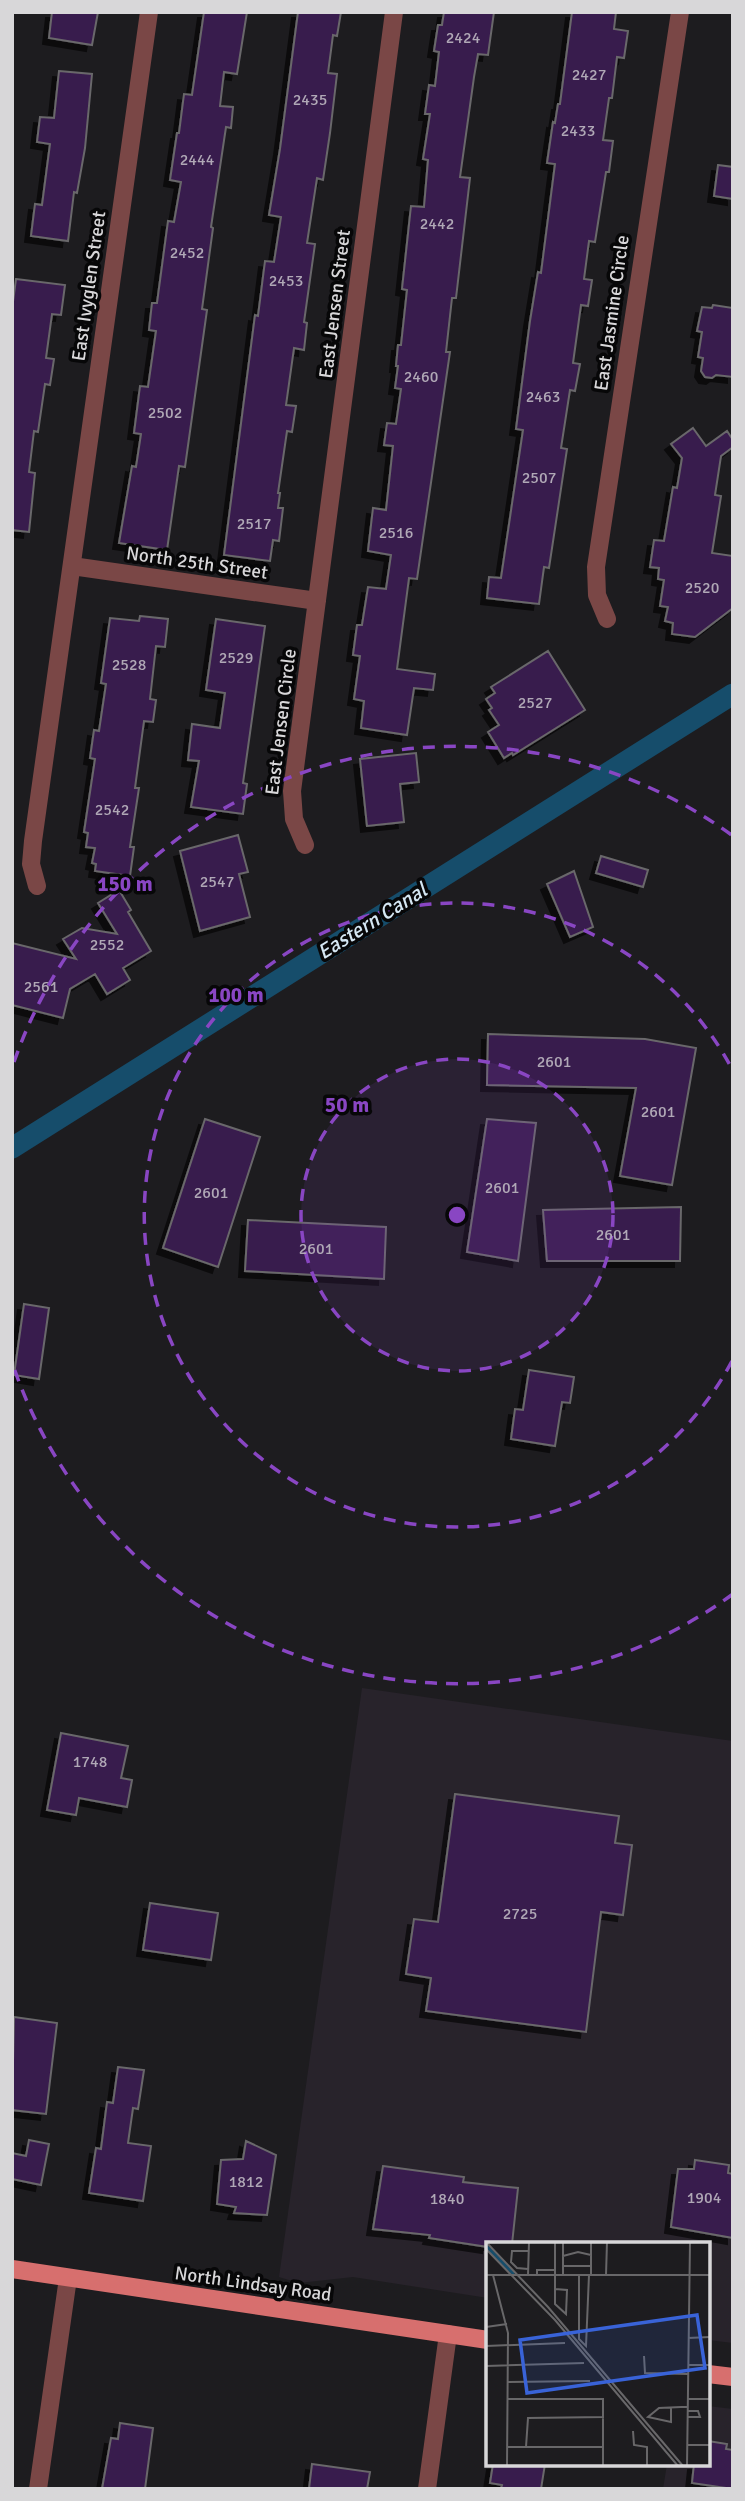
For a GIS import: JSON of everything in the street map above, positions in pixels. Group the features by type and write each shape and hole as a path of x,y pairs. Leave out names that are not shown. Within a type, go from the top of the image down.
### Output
{"main road":[{"name":"North Lindsay Road","path":"12,2269 486,2340"},
{"path":"710,2374 733,2377"}],"street":[{"name":"East Ivyglen Street","path":"37,886 31,853 149,12"},
{"name":"East Jensen Street","path":"317,601 394,12"},
{"name":"East Jasmine Circle","path":"607,619 597,595 596,567 680,12"},
{"name":"North 25th Street","path":"72,566 317,601"},
{"name":"East Jensen Circle","path":"305,845 294,819 292,791 317,601"},
{"path":"38,2489 68,2278"},
{"path":"426,2489 448,2334"}],"shaded area":[{"path":"362,1688 733,1741 733,2343 710,2340 710,2242 486,2242 486,2298 353,2277 299,2283 279,2277"},
{"path":"710,2406 733,2409 733,2489 663,2489 667,2466 710,2466"}],"building":[{"path":"52,12 98,12 92,45 49,38"},
{"path":"204,12 247,12 237,74 224,72 220,106 233,107 231,128 226,127 211,227 202,309 207,310 185,467 179,466 167,550 119,543 132,466 136,467 141,434 134,433 140,386 148,387 156,331 149,330 152,303 157,303 168,221 174,222 181,182 170,180 177,133 184,94 192,95"},
{"path":"298,12 341,12 337,36 333,35 328,73 337,74 330,133 323,180 317,178 307,243 315,244 304,322 307,323 304,350 294,348 286,405 296,406 292,432 287,431 278,493 278,508 283,508 279,541 273,540 270,561 224,555 255,315 258,316 265,261 274,262 281,217 269,215"},
{"path":"444,12 494,12 488,55 478,54 474,77 460,177 470,178 456,298 452,298 446,352 450,352 417,579 409,578 397,669 435,674 433,690 414,688 407,735 361,728 364,701 354,699 360,656 353,655 357,625 362,625 368,587 386,589 391,555 368,551 373,508 386,510 393,446 384,445 387,423 396,424 401,389 395,388 396,366 407,290 402,289 411,206 424,207 428,160 423,159 430,114 425,114 429,85 435,86 439,52 434,51 438,25 442,25"},
{"path":"572,12 616,12 614,29 628,31 624,58 617,57 612,98 609,98 603,140 613,141 609,172 606,172 595,242 589,241 584,279 592,280 588,306 581,305 573,363 580,364 575,391 570,390 561,448 567,449 549,568 544,567 539,604 487,598 489,577 501,578 523,430 516,429 555,164 547,163 553,122 555,123 560,104"},
{"path":"59,71 92,74 85,148 77,193 74,192 68,241 31,236 35,204 42,205 50,144 37,142 40,117 54,118"},
{"path":"718,165 733,167 733,199 714,196"},
{"path":"16,279 65,285 61,315 52,314 46,358 54,359 50,385 45,384 38,432 34,431 29,472 35,473 29,532 12,530 12,309"},
{"path":"713,305 733,308 733,377 705,377 701,371 703,358 698,357 702,332 697,331 702,307 712,308"},
{"path":"693,428 706,446 727,431 733,440 733,447 721,456 715,495 721,496 712,553 733,556 733,608 695,637 672,634 673,623 665,621 668,607 660,606 664,580 658,579 659,568 650,567 654,540 664,541 673,487 677,488 682,458 671,444"},
{"path":"140,616 168,619 165,647 156,646 150,699 156,700 153,722 144,721 135,788 139,788 130,847 134,847 130,876 95,871 96,864 92,863 95,848 86,847 88,833 84,832 95,759 90,758 94,730 99,731 106,684 101,683 110,618 139,621"},
{"path":"216,619 265,626 243,783 247,784 243,814 191,807 199,761 188,760 192,724 220,728 225,693 206,690"},
{"path":"548,651 585,710 504,758 488,732 499,725 489,710 492,708 486,699 495,693 491,687"},
{"path":"416,753 419,782 400,784 404,822 367,826 360,759"},
{"path":"238,835 248,872 239,874 250,917 200,931 180,851"},
{"path":"601,856 648,870 643,887 596,873"},
{"path":"574,871 593,927 570,937 547,884"},
{"path":"119,890 131,910 128,912 151,951 123,968 130,980 107,994 95,974 70,989 63,1018 12,1005 12,943 76,959 63,939 82,928 117,934 98,903"},
{"path":"488,1034 645,1039 696,1048 672,1185 620,1176 636,1088 487,1085"},
{"path":"205,1119 260,1137 218,1267 163,1248"},
{"path":"487,1119 536,1123 518,1261 467,1252"},
{"path":"681,1207 680,1261 547,1261 543,1210"},
{"path":"248,1220 386,1227 384,1279 245,1271"},
{"path":"24,1304 49,1308 39,1379 14,1375"},
{"path":"529,1370 574,1377 570,1403 562,1402 555,1446 511,1439 515,1409 523,1410"},
{"path":"61,1733 128,1746 121,1778 132,1780 127,1807 79,1798 76,1815 47,1810"},
{"path":"455,1794 619,1816 615,1843 632,1845 623,1915 601,1912 586,2032 426,2011 431,1978 406,1974 414,1919 438,1922"},
{"path":"150,1903 218,1913 211,1960 143,1950"},
{"path":"14,2017 57,2023 46,2114 12,2110"},
{"path":"118,2067 144,2070 138,2109 133,2108 128,2143 151,2146 143,2201 89,2193 96,2148 101,2149 107,2102 113,2103"},
{"path":"29,2140 49,2144 41,2185 12,2179 12,2153 26,2156"},
{"path":"246,2141 276,2155 267,2215 234,2213 236,2207 217,2204 221,2160 243,2159"},
{"path":"695,2160 729,2165 728,2173 733,2174 733,2238 671,2227 678,2169 694,2169"},
{"path":"383,2166 464,2177 463,2182 518,2188 512,2242 486,2242 486,2247 429,2238 430,2235 373,2229"},
{"path":"120,2423 153,2428 145,2489 102,2489 111,2438 118,2439"},
{"path":"710,2441 727,2444 726,2449 733,2450 733,2489 692,2483 694,2466 710,2466"},
{"path":"312,2464 370,2472 367,2489 309,2489"},
{"path":"493,2466 545,2466 541,2489 501,2489 502,2485 490,2483"}],"waterway":[{"name":"Eastern Canal","path":"12,1148 733,694"}]}
